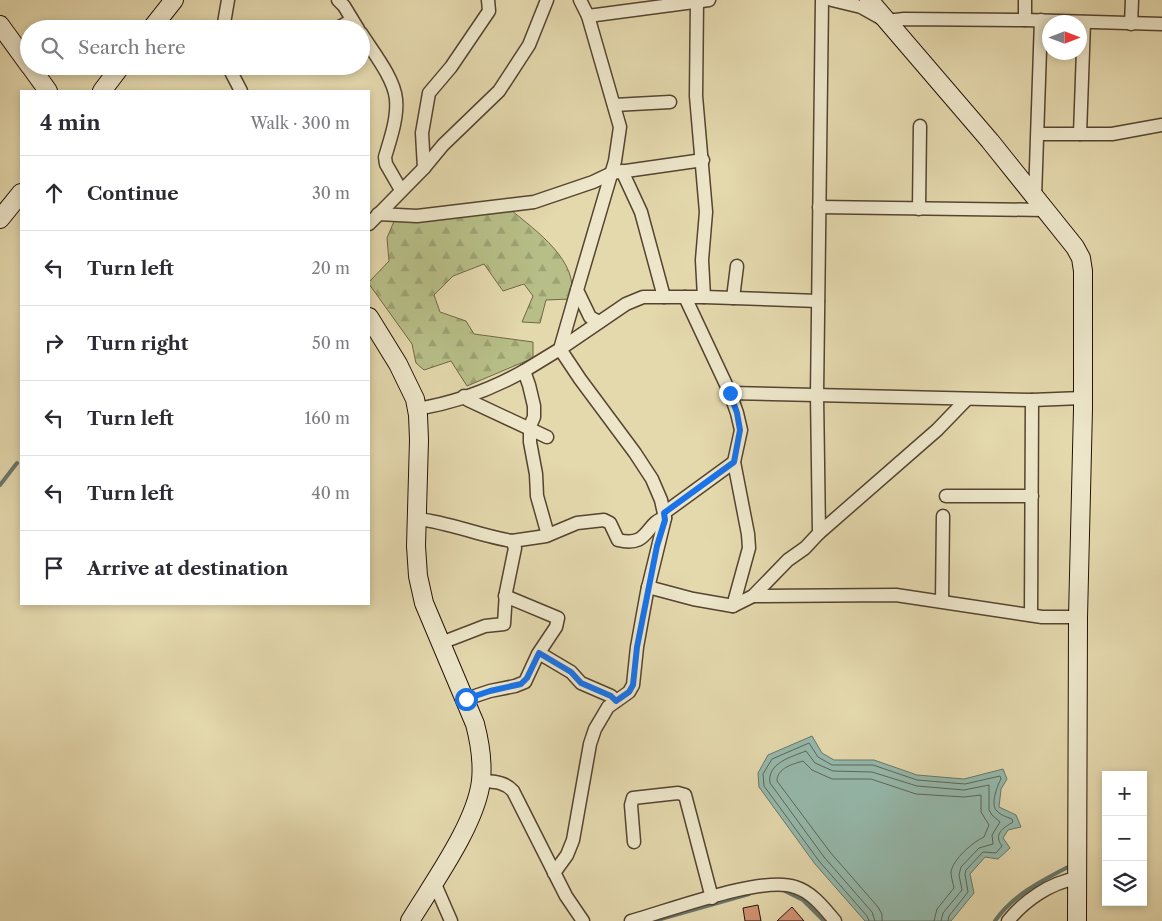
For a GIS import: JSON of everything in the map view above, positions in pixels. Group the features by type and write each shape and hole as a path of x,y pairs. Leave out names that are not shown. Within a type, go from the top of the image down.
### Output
{"street":[{"path":"158,20 174,0"},
{"path":"225,20 228,0"},
{"path":"338,0 353,20"},
{"path":"424,168 422,134 429,93 451,67 489,11 488,0"},
{"path":"370,223 424,168 443,145 499,91 529,44 547,0"},
{"path":"554,873 567,855 573,840 590,744 595,729 608,707 629,692 633,685 637,647 648,587 665,516 661,500 648,472 560,349 577,290 617,172 620,127 588,16 580,0"},
{"path":"819,533 817,395 822,0"},
{"path":"832,0 861,7 886,21 904,19 1041,20 1038,134 1040,204"},
{"path":"869,0 990,141 1075,246 1081,258 1083,294 1078,617 1077,921"},
{"path":"1025,0 1025,20"},
{"path":"1131,24 1132,0"},
{"path":"588,16 701,1 696,96 706,212 702,260 704,297"},
{"path":"1087,22 1162,24"},
{"path":"0,24 20,52"},
{"path":"370,48 393,87 396,100 395,117 385,158 386,164 401,190"},
{"path":"1080,134 1083,60"},
{"path":"36,75 47,90"},
{"path":"103,90 114,75"},
{"path":"233,75 240,90"},
{"path":"614,105 670,102"},
{"path":"919,209 920,126"},
{"path":"1038,134 1112,134 1162,126"},
{"path":"378,214 417,216 534,202 617,172 703,160"},
{"path":"617,172 641,212 664,297"},
{"path":"0,219 20,194"},
{"path":"820,207 919,209 1040,204"},
{"path":"733,298 737,266"},
{"path":"577,290 590,318 599,322"},
{"path":"417,409 464,396 509,380 560,349 626,304 643,297 818,301"},
{"path":"684,297 730,393 737,413 740,430 734,462 749,548 734,606"},
{"path":"370,319 407,380 415,399 419,440 418,576 424,603 475,724 480,741 482,759 481,781 471,818 410,921"},
{"path":"524,371 534,406 530,442 536,474 536,496 548,534"},
{"path":"730,393 1032,400 1082,398"},
{"path":"464,396 468,400 547,437"},
{"path":"648,587 693,599 734,606 753,596 788,560 805,548 819,533 937,430 967,399"},
{"path":"1030,615 1032,400"},
{"path":"417,519 429,520 475,534 512,541 548,534 577,522 604,520 610,523 618,540 638,540 657,521 734,462"},
{"path":"946,496 1032,496"},
{"path":"942,601 943,516"},
{"path":"441,643 485,626 504,624 505,596 516,554 516,548 512,541"},
{"path":"753,596 896,595 1042,618 1078,617"},
{"path":"466,699 521,684 527,678 539,653 556,627 558,618 505,596"},
{"path":"539,653 571,672 581,683 611,696 616,701"},
{"path":"481,781 501,783 513,791 566,896 583,921"},
{"path":"634,842 631,806 633,798 678,793 684,795 712,898"},
{"path":"1008,921 1026,902 1041,892 1064,880 1077,878"},
{"path":"434,882 451,921"},
{"path":"631,921 759,885 787,885 795,887 811,896 835,921"}],"green space":[{"path":"511,210 554,248 569,272 572,285 571,299 546,300 540,323 522,322 533,296 524,284 503,291 484,264 453,276 434,295 440,312 466,321 474,334 533,342 533,358 467,386 451,361 424,370 416,363 412,344 370,285 370,281 389,261 387,238 395,219"}],"water":[{"path":"812,736 822,753 834,760 874,760 917,775 964,779 1003,769 1007,779 1001,789 999,807 1016,815 1021,827 1008,830 1003,838 1010,848 998,859 985,857 970,874 974,893 951,921 865,921 815,864 759,787 758,773 768,755"}],"building":[{"path":"758,905 761,921 745,921 743,908"},
{"path":"792,907 804,921 777,921"}],"waterway":[{"path":"0,485 17,463"},
{"path":"995,921 1019,896 1038,883 1068,867"},
{"path":"785,891 803,900 824,921"},
{"path":"654,921 749,894"}],"route":[{"path":"466,699 525,682 539,653 571,672 581,683 611,696 616,701 629,692 633,685 637,647 657,546 665,520 664,513 734,462 740,430 737,413 730,393"}]}
